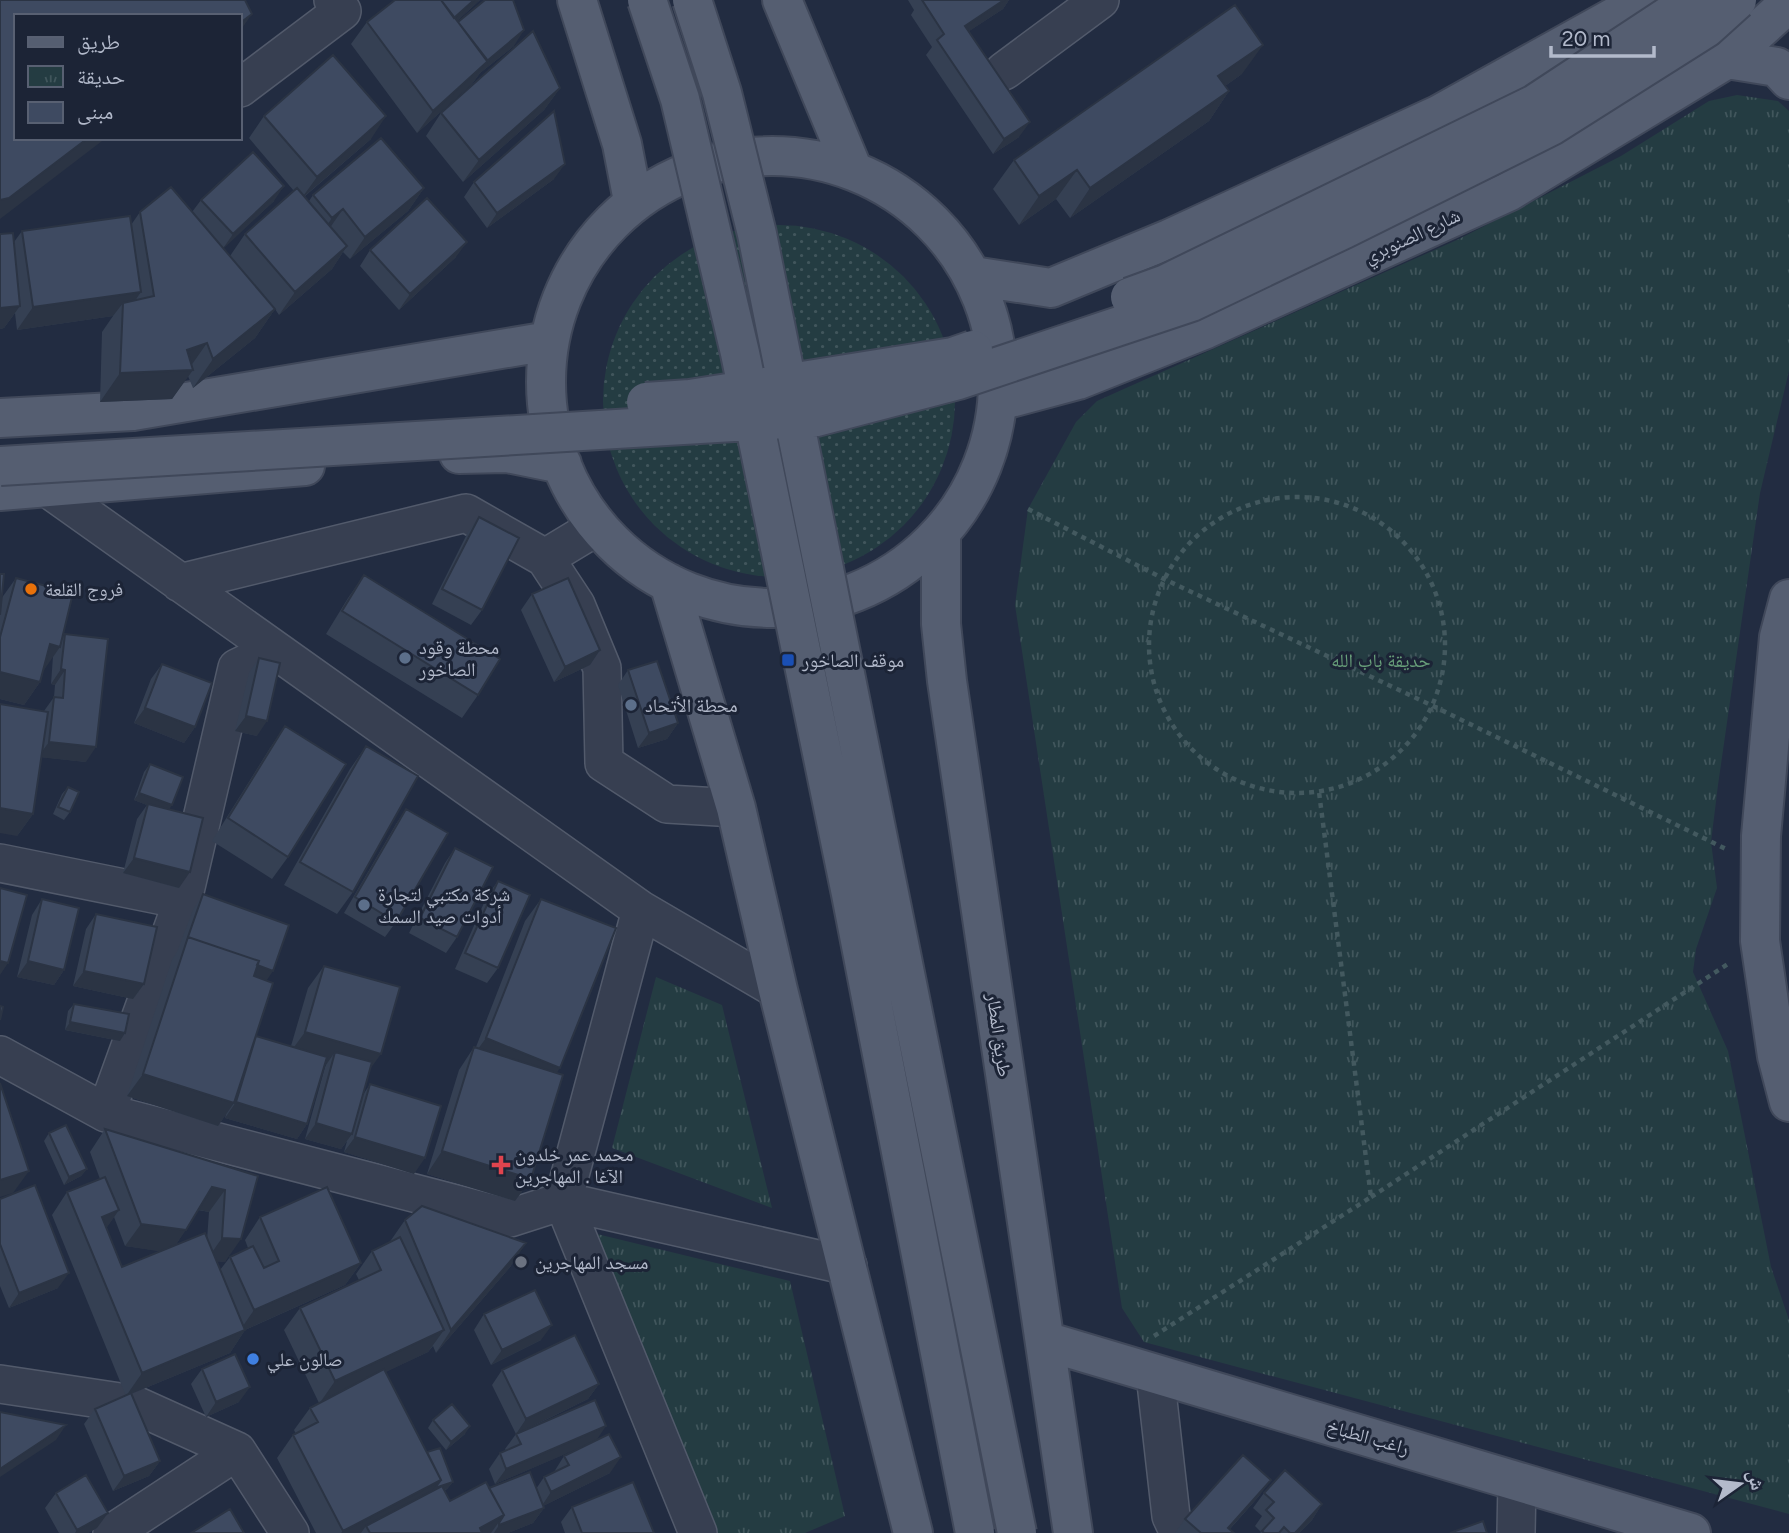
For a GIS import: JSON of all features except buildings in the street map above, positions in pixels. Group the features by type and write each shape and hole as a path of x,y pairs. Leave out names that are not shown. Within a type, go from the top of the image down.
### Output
{"main road":[{"path":"577,0 622,144 633,201"},
{"path":"647,0 680,99 740,353 851,894 975,1533"},
{"path":"692,0 722,93 757,234 1017,1533"},
{"path":"782,0 852,168"},
{"path":"0,446 690,399 953,357 1166,285 1535,104 1693,0"},
{"path":"0,466 816,417 958,380 1191,302 1344,229 1551,126 1706,28 1737,0"},
{"name":"شارع الصنوبري","path":"999,401 1078,380 1206,329 1508,192 1727,59 1789,3"},
{"path":"973,275 1051,288 1168,239 1438,115 1621,5"},
{"path":"1727,59 1777,67 1789,80"},
{"path":"777,154 852,168 901,194 942,230 973,275 995,337 999,401 981,473 941,535 906,566 866,589 822,604 770,609 718,602 669,583 630,558 598,526 577,496 562,464 550,424 546,383 549,341 565,288 594,241 633,201 701,165 777,154"},
{"path":"1168,239 1206,329"},
{"path":"0,418 133,411 549,341"},
{"path":"0,491 445,454 507,453 562,464"},
{"name":"طريق المطار","path":"941,535 941,624 947,681 1073,1533"},
{"path":"669,583 736,808 778,990 913,1533"},
{"path":"1789,599 1779,637 1761,836 1760,941 1777,1056 1789,1102"},
{"name":"راغب الطباخ","path":"1045,1341 1691,1533"}],"street":[{"path":"242,87 342,12 333,0"},
{"path":"1004,71 1100,0"},
{"path":"46,487 641,910 778,990"},
{"path":"180,583 466,513 545,558 576,605 601,668 604,763 667,804 736,808"},
{"path":"545,558 598,526"},
{"path":"106,1113 183,900 237,668 274,650"},
{"path":"0,863 183,900"},
{"path":"641,910 563,1201 698,1533"},
{"path":"0,1055 106,1113 510,1219 563,1201 848,1266"},
{"path":"1138,1369 1171,1516 1179,1533"},
{"path":"0,1384 133,1404 237,1451 290,1533"},
{"path":"112,1533 237,1451"},
{"path":"1516,1533 1517,1481"}],"path":[{"path":"1317,496 1361,510 1399,536 1427,572 1443,615 1445,662 1433,706 1413,738 1387,764 1354,782 1319,792 1278,793 1240,782 1205,761 1177,732 1158,696 1149,657 1151,617 1164,579 1190,541 1227,513 1259,501 1317,496"},
{"path":"1028,509 1164,579 1761,866"},
{"path":"1319,792 1371,1196"},
{"path":"1138,1369 1144,1342 1699,985 1760,941"}],"green space":[{"name":"حديقة باب الله","path":"1737,95 1778,101 1789,111 1789,371 1760,493 1718,785 1711,842 1717,888 1696,949 1693,972 1728,1051 1771,1267 1789,1320 1789,1514 1144,1342 1122,1308 1015,605 1028,509 1076,422 1097,401 1459,239 1621,156 1709,101"},
{"path":"779,225 813,228 846,238 891,265 915,289 942,334 952,367 955,401 952,435 942,468 915,513 891,537 846,564 813,574 779,577 745,574 712,564 667,537 643,513 616,468 606,435 603,401 606,367 616,334 643,289 667,265 712,238 745,228"},
{"path":"656,977 722,1005 772,1208 612,1148"},
{"path":"593,1233 790,1281 845,1516 805,1533 717,1533"}],"place":[{"name":"فروج القلعة","path":"31,589"},
{"name":"محطة وقود الصاخور","path":"405,658"},
{"name":"موقف الصاخور","path":"788,660"},
{"name":"محطة الأتحاد","path":"631,705"},
{"name":"شركة مكتبي لتجارة أدوات صيد السمك","path":"364,905"},
{"name":"محمد عمر خلدون الآغا . المهاجرين","path":"501,1165"},
{"name":"مسجد المهاجرين","path":"521,1262"},
{"name":"صالون علي","path":"253,1359"}]}
